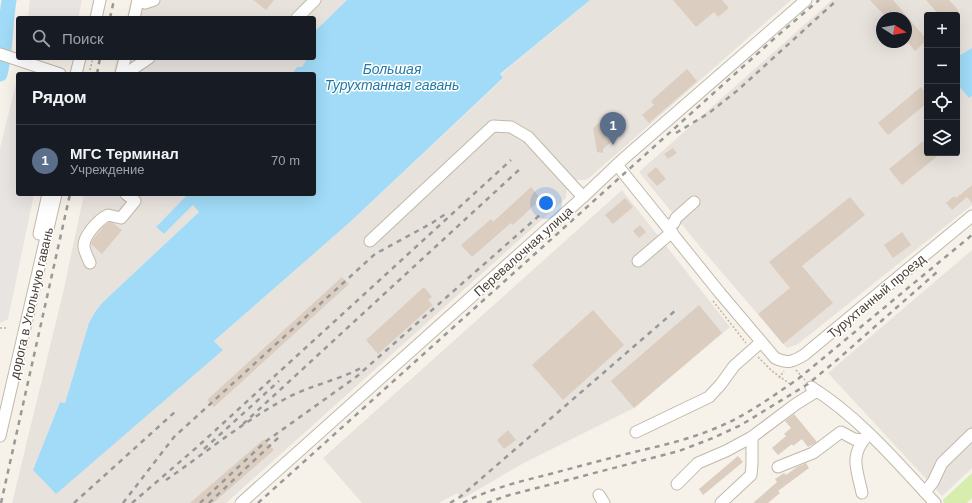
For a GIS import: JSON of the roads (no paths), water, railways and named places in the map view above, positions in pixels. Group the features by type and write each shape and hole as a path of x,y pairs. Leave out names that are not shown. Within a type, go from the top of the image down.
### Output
{"street":[{"path":"89,16 93,0"},
{"path":"96,16 100,0"},
{"path":"134,16 138,1 145,3 154,0"},
{"path":"299,16 315,0"},
{"name":"Перевалочная улица","path":"241,503 617,165 806,0"},
{"path":"0,54 16,59"},
{"path":"20,60 54,72"},
{"path":"76,72 80,60"},
{"path":"84,72 87,60"},
{"path":"122,72 124,60"},
{"path":"128,72 146,60"},
{"path":"370,241 493,126 511,127 528,137 583,197"},
{"path":"617,165 761,342 734,366 709,397 636,432"},
{"name":"дорога в Угольную гавань","path":"0,402 48,196"},
{"name":"дорога в Угольную гавань","path":"0,436 56,196"},
{"path":"90,263 84,249 84,243 87,236 103,217 108,215 120,218 135,201 129,196"},
{"path":"638,261 669,229 676,218 694,202"},
{"name":"Турухтанный проезд","path":"761,342 775,358 783,362 790,362 804,355 952,226 972,216"},
{"path":"677,484 698,463 726,451 752,437 814,389 825,396 866,437 893,458 935,503"},
{"path":"778,467 813,453 841,432 854,439 866,437"},
{"path":"925,492 933,482 942,463 972,434"},
{"path":"721,503 751,475 752,437"},
{"path":"862,493 855,456 857,450 866,437"}],"water":[{"name":"Большая Турухтанная гавань","path":"347,0 590,0 500,74 503,78 349,223 214,341 223,350 56,494 33,470 60,402 65,403 89,323 102,303 199,212 193,205 164,234 156,227 186,196 316,196 316,72 293,72 297,67 302,67 306,60 316,60 316,30"},
{"path":"972,48 972,96 969,98 960,88 960,55"}],"waterway":[{"path":"0,74 9,0"}],"railway":[{"path":"110,16 114,0"},
{"path":"258,503 819,0"},
{"path":"676,133 709,113 738,90 837,0"},
{"path":"97,72 100,60"},
{"path":"132,503 196,448 511,160"},
{"path":"243,424 521,168"},
{"path":"1,503 70,196"},
{"path":"123,503 174,437 375,254 432,223 447,213"},
{"path":"200,503 265,442 356,377 541,214"},
{"path":"463,503 514,483 669,444 711,430 734,420 798,379 972,235"},
{"path":"487,503 506,496 679,451 741,425 808,384 937,272"},
{"path":"450,503 460,497 676,310"},
{"path":"166,480 269,408 303,390 361,368"},
{"path":"204,449 279,381"},
{"path":"74,503 176,411"},
{"path":"209,503 279,437"}],"place":[{"name":"МГС Терминал","path":"613,145"}]}
